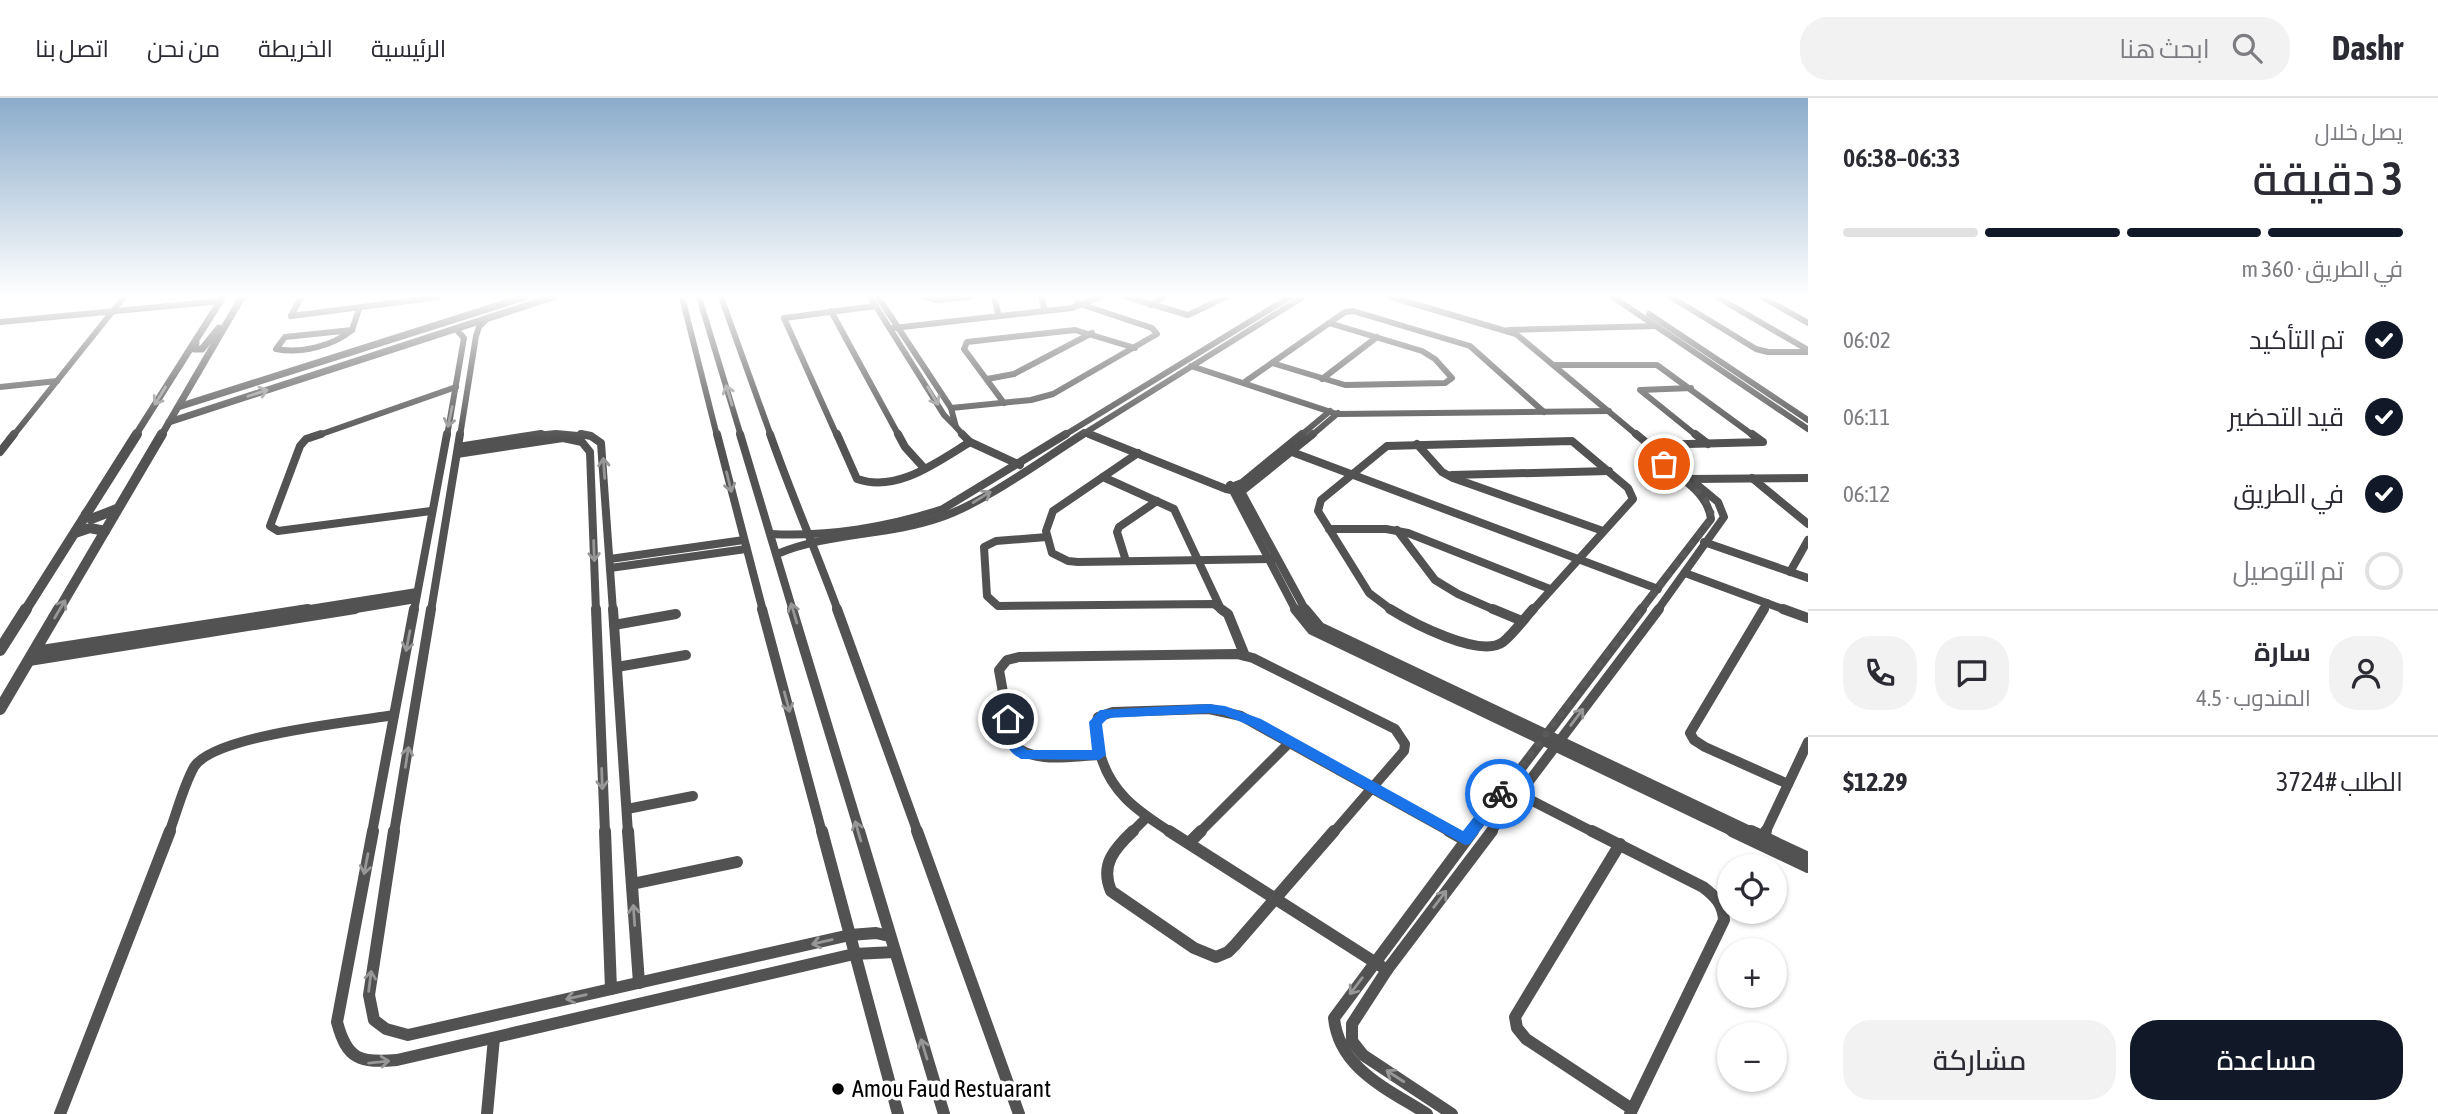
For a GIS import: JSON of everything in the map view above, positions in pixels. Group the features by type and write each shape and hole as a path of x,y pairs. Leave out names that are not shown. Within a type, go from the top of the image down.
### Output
{"street":[{"path":"0,452 86,344"},
{"path":"0,650 193,344"},
{"path":"196,344 194,349 202,349 206,344"},
{"path":"0,709 213,344"},
{"path":"279,344 276,349 325,344"},
{"path":"178,407 376,344"},
{"path":"169,422 408,344"},
{"path":"466,344 468,351 457,450 369,983 368,1002 372,1020 386,1032 408,1035 850,935 876,933 889,936"},
{"path":"471,344 456,387 431,511 340,1002 337,1022 340,1040 351,1055 367,1063 397,1060 854,954 895,952"},
{"path":"694,344 745,545 898,1114"},
{"path":"713,344 944,1114"},
{"path":"738,344 808,538 822,566 1019,1114"},
{"path":"796,344 855,475 867,483 888,483 902,479 970,443"},
{"path":"849,344 905,447 924,468"},
{"path":"903,344 944,415 970,443 1028,468"},
{"path":"905,344 951,408 956,427"},
{"path":"965,344 963,347 1004,403"},
{"path":"987,379 1014,374 1070,344"},
{"path":"1125,344 1135,348"},
{"path":"951,408 1004,403 1053,394 1141,344"},
{"path":"882,527 939,511 1165,383 1218,344"},
{"path":"771,534 808,538 946,517 1028,468 1156,380 1223,344"},
{"path":"1248,383 1298,344"},
{"path":"1322,379 1367,344"},
{"path":"1272,363 1322,379 1355,385 1445,383 1452,378 1430,355 1399,344"},
{"path":"1466,344 1475,349 1542,410"},
{"path":"1452,1114 1363,1055 1353,1045 1349,1034 1352,1024 1387,970 1722,523 1723,510 1522,344"},
{"path":"1427,1114 1351,1062 1339,1048 1333,1032 1334,1017 1465,839 1711,519 1712,513 1704,499 1686,479 1650,445 1602,409 1554,365 1525,344"},
{"path":"1686,344 1808,429"},
{"path":"1692,344 1808,421"},
{"path":"1749,344 1768,352 1808,351"},
{"path":"181,363 192,357 199,357 195,375"},
{"path":"1708,361 1719,361"},
{"path":"1190,363 1334,412 1602,409"},
{"path":"1554,365 1651,364 1661,367 1763,442 1650,445"},
{"path":"1156,380 1165,383"},
{"path":"0,387 57,381"},
{"path":"431,511 278,531 270,526 300,446 306,439 456,387"},
{"path":"1691,388 1640,390 1708,444"},
{"path":"211,397 204,405 218,406"},
{"path":"1083,429 1138,453 1235,489 1249,488 1334,412"},
{"path":"1235,489 1334,412"},
{"path":"1083,429 1235,489 1273,559 1297,613 1312,630 1762,841 1808,867"},
{"path":"457,450 567,432 589,433 601,443 639,983"},
{"path":"457,450 563,438 582,442 590,452 611,989"},
{"path":"1572,441 1609,471 1628,488 1633,499 1502,643 1485,648 1461,642 1399,614 1369,593 1318,511 1317,505 1381,449 1417,444 1572,441"},
{"path":"1417,444 1447,475 1604,531"},
{"path":"1292,452 1658,589"},
{"path":"1138,453 1053,511 1046,522 1052,553 1068,561 1273,559"},
{"path":"1447,475 1609,471"},
{"path":"1103,477 1157,500 1179,515 1220,607"},
{"path":"1752,478 1808,524"},
{"path":"1686,479 1808,478"},
{"path":"592,502 606,499"},
{"path":"1126,561 1117,531 1119,527 1157,500"},
{"path":"86,514 88,518 97,518 119,508"},
{"path":"74,534 90,528 105,531"},
{"path":"1329,529 1397,530 1550,589"},
{"path":"1397,530 1428,572 1445,588 1522,621"},
{"path":"1048,537 996,541 984,547 987,596 991,602 1008,608 1208,603 1220,607 1228,614 1245,656"},
{"path":"777,554 808,538"},
{"path":"1696,539 1808,578"},
{"path":"1790,572 1808,540"},
{"path":"610,564 745,545"},
{"path":"1685,573 1808,618"},
{"path":"35,650 416,595"},
{"path":"29,661 416,595"},
{"path":"1767,603 1690,733 1694,740 1705,747 1788,784"},
{"path":"614,625 677,614"},
{"path":"597,645 615,642"},
{"path":"1099,755 1037,756 1017,751 1012,743 999,670 1001,665 1019,657 1221,652 1245,656 1395,729 1405,744 1404,751 1373,788 1228,952 1216,957 1194,948 1111,891 1105,882 1104,870 1112,852 1146,817"},
{"path":"617,667 686,655"},
{"path":"1387,970 1146,817 1120,796 1109,781 1099,755 1095,722 1105,713 1114,712 1209,709 1225,711 1256,722 1465,839"},
{"path":"60,1114 195,766 214,751 239,741 394,715"},
{"path":"1189,843 1290,742"},
{"path":"1762,841 1808,742"},
{"path":"1519,794 1620,844 1703,887 1717,897 1724,909 1724,920 1631,1111 1526,1039 1517,1028 1515,1017 1620,844"},
{"path":"627,809 693,796"},
{"path":"1762,841 1808,858"},
{"path":"632,884 737,862"},
{"path":"487,1114 494,1038"}],"way so far":[{"path":"1500,794 1711,519 1712,513 1704,499 1664,464"}],"place":[{"name":"Amou Faud Restuarant","path":"838,1089"}],"route":[{"path":"1008,719 1012,743 1017,751 1026,755 1099,755 1095,722 1105,713 1209,709 1225,711 1256,722 1465,839 1500,794"}]}
